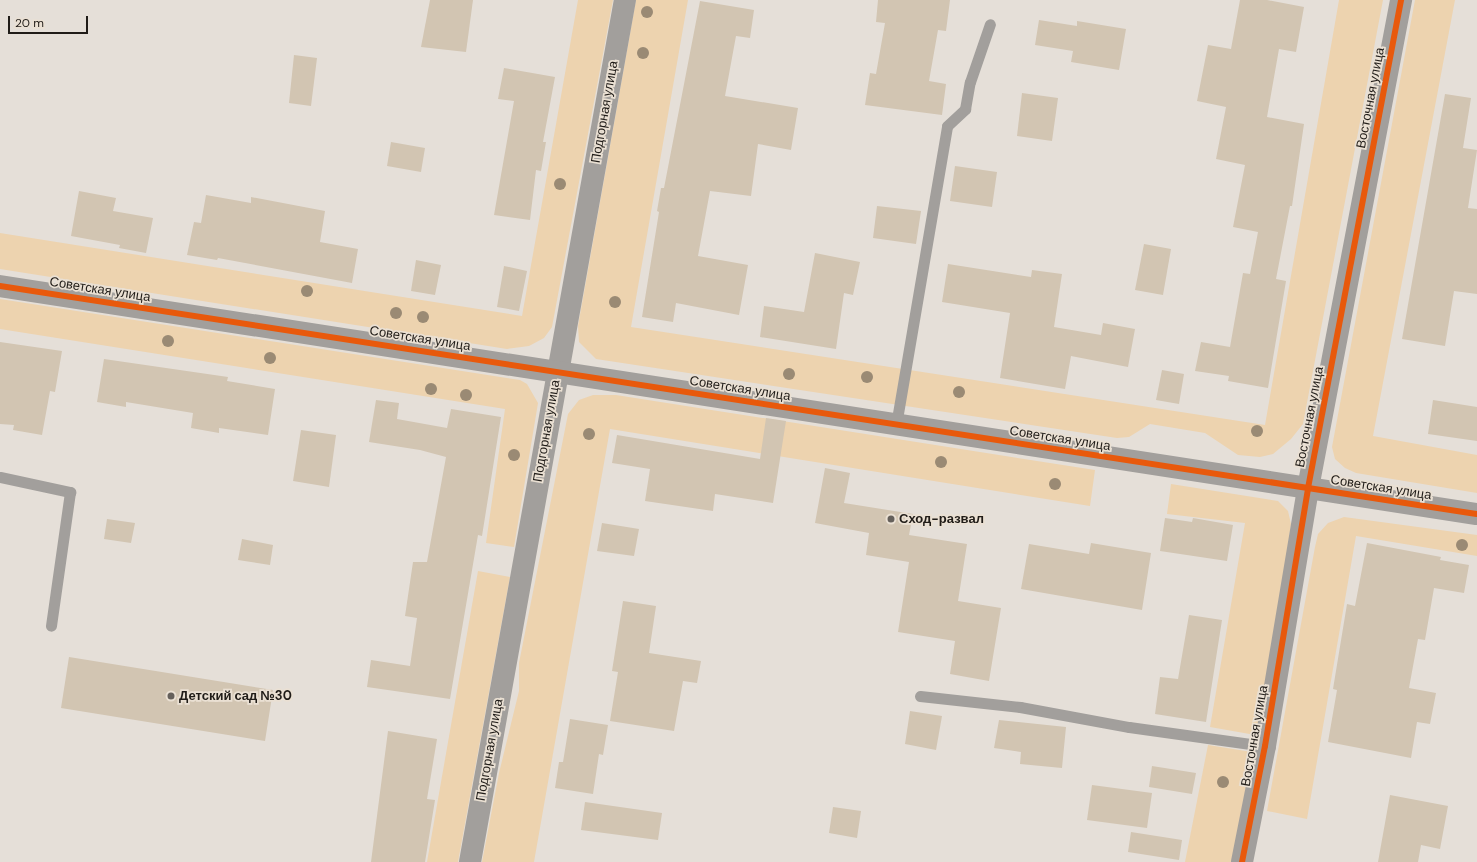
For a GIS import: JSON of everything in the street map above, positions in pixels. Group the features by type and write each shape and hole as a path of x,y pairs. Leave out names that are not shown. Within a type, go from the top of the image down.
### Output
{"street":[{"name":"Подгорная улица","path":"470,862 625,0"},
{"name":"Восточная улица","path":"1242,862 1265,746 1308,488 1401,0"},
{"name":"Советская улица","path":"0,286 558,371 896,426 1477,514"}],"lane":[{"path":"896,426 947,126 965,109 970,82 990,24"},
{"path":"0,477 70,492 51,626"},
{"path":"920,696 1020,707 1129,727 1265,746"}],"shaded area":[{"path":"578,0 613,0 552,327 544,338 529,346 507,349 0,269 0,233 522,316"},
{"path":"636,0 688,0 631,327 1265,425 1339,0 1383,0 1303,424 1291,439 1273,454 1260,457 1238,455 1205,433 1150,424 1129,437 1117,438 596,359 579,342 578,326"},
{"path":"1415,0 1455,0 1373,436 1477,455 1477,493 1356,473 1345,468 1335,459 1332,447"},
{"path":"0,299 520,380 527,384 538,403 514,547 486,543 505,409 0,329"},
{"path":"593,395 616,395 1095,470 1090,506 610,429 534,862 482,862 499,773 519,691 519,663 568,414 579,400"},
{"path":"1171,484 1278,501 1288,511 1291,524 1261,736 1210,727 1245,523 1167,514"},
{"path":"1344,517 1477,535 1477,556 1356,536 1307,819 1267,811 1318,534 1328,523"},
{"path":"478,571 510,577 458,862 427,862"},
{"path":"1208,745 1258,753 1235,862 1185,862"}],"building":[{"path":"430,0 473,0 466,52 421,47"},
{"path":"878,0 950,0 946,31 938,30 929,81 946,84 942,115 865,105 870,73 876,74 885,23 876,22"},
{"path":"1240,0 1267,0 1304,7 1296,52 1279,49 1267,117 1304,124 1292,206 1290,206 1276,279 1286,281 1268,388 1228,381 1229,376 1195,371 1201,342 1230,347 1243,273 1250,274 1258,232 1233,227 1245,165 1216,159 1226,107 1197,101 1208,45 1231,49"},
{"path":"700,1 754,10 750,38 736,36 725,96 798,108 791,150 758,144 751,196 710,191 698,256 748,265 739,315 676,303 673,322 642,317 659,212 657,211 661,188 664,188"},
{"path":"1039,20 1077,26 1077,21 1126,29 1119,70 1071,62 1073,51 1035,45"},
{"path":"294,55 317,58 311,106 289,103"},
{"path":"504,68 555,77 543,142 546,142 541,171 536,170 530,220 494,215 514,101 498,99"},
{"path":"1022,93 1058,98 1052,141 1017,136"},
{"path":"1445,94 1471,98 1463,148 1477,150 1468,208 1477,209 1477,294 1454,291 1445,346 1402,339"},
{"path":"391,142 425,148 421,172 387,166"},
{"path":"955,166 997,172 992,207 950,201"},
{"path":"79,191 116,198 113,211 153,218 146,253 119,248 120,245 71,236"},
{"path":"206,195 251,203 251,197 325,211 320,242 358,249 352,283 218,258 217,260 187,255 194,222 201,223"},
{"path":"877,206 921,211 916,244 873,238"},
{"path":"1144,244 1171,249 1163,295 1135,290"},
{"path":"815,253 860,262 853,295 844,293 836,349 760,337 764,306 804,312"},
{"path":"416,260 441,265 435,295 411,291"},
{"path":"948,264 1031,277 1032,270 1062,274 1054,327 1101,335 1103,323 1135,329 1128,367 1071,356 1065,389 1000,378 1010,313 942,302"},
{"path":"504,266 527,271 519,311 497,307"},
{"path":"0,342 62,351 55,392 50,391 42,435 13,430 14,425 0,424"},
{"path":"104,359 228,377 227,381 275,389 268,435 219,428 219,433 191,428 193,413 126,402 126,407 97,402"},
{"path":"1162,370 1184,374 1179,404 1156,400"},
{"path":"376,400 399,403 397,419 447,428 451,409 501,417 482,536 478,535 450,699 367,687 371,660 410,666 417,618 405,616 413,562 427,562 446,457 420,450 369,442"},
{"path":"1433,400 1477,407 1477,441 1428,434"},
{"path":"766,418 786,421 773,503 715,494 713,511 645,501 650,469 612,463 617,435 760,459"},
{"path":"301,430 336,435 329,487 293,481"},
{"path":"825,468 850,473 844,503 913,514 909,535 967,544 958,601 1001,608 989,681 950,674 955,641 898,632 909,562 866,555 869,533 815,523"},
{"path":"1165,518 1192,522 1193,518 1233,525 1227,561 1160,551"},
{"path":"107,519 135,523 131,543 104,539"},
{"path":"602,523 639,529 634,556 597,551"},
{"path":"242,539 273,545 270,565 238,560"},
{"path":"1091,543 1151,553 1142,610 1021,589 1029,544 1089,554"},
{"path":"1367,543 1441,557 1440,560 1469,565 1464,593 1434,588 1425,640 1418,639 1409,688 1436,693 1430,724 1417,722 1411,758 1328,742 1337,690 1333,689 1347,604 1355,606"},
{"path":"623,601 656,606 649,653 701,661 697,683 683,681 674,731 610,721 618,672 612,671"},
{"path":"1189,615 1222,620 1206,722 1155,714 1160,677 1178,679"},
{"path":"69,657 273,690 265,741 61,708"},
{"path":"910,711 942,716 936,750 905,744"},
{"path":"570,719 608,725 603,755 599,754 593,794 555,788 559,762 563,762"},
{"path":"999,720 1066,727 1062,768 1020,764 1021,752 994,748"},
{"path":"388,731 437,739 427,799 435,800 425,862 371,862"},
{"path":"1152,766 1196,773 1192,794 1149,787"},
{"path":"1092,785 1152,793 1147,828 1087,820"},
{"path":"1390,795 1448,806 1440,849 1421,845 1418,862 1378,862"},
{"path":"585,802 662,813 658,840 581,830"},
{"path":"833,807 861,811 857,838 829,833"},
{"path":"1131,832 1182,840 1179,860 1128,852"}],"cycle path":[{"path":"1242,862 1265,746 1308,488 1401,0"},
{"path":"0,286 1477,514"}],"place":[{"name":"Сход-развал","path":"891,519"},
{"name":"Детский сад №30","path":"171,696"}]}
